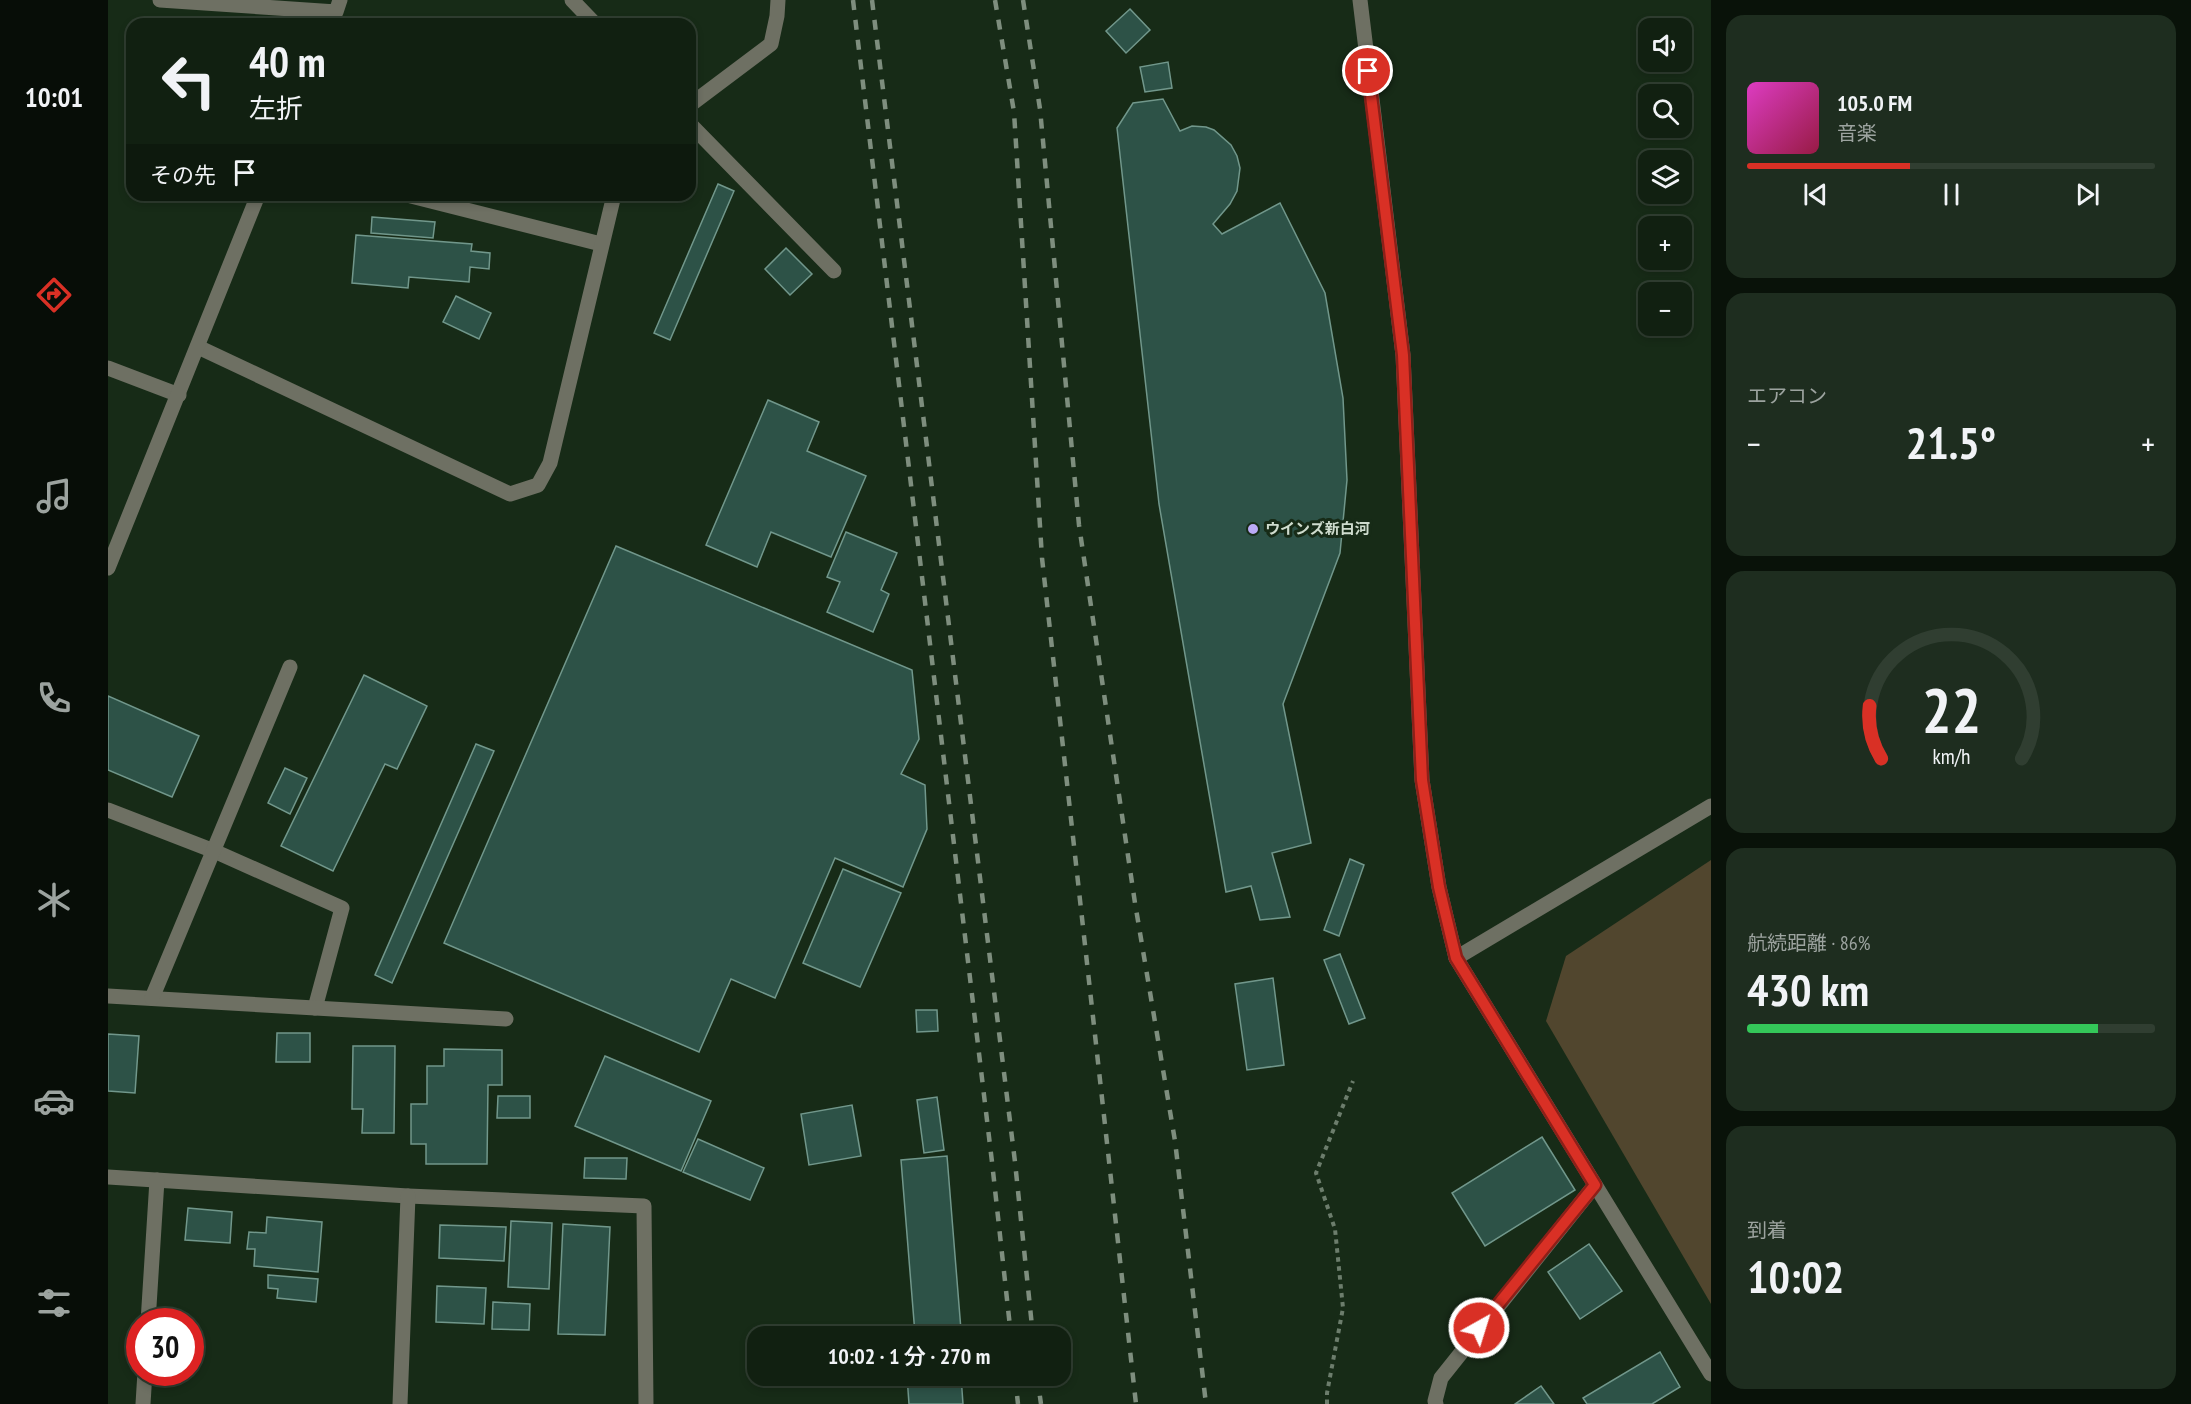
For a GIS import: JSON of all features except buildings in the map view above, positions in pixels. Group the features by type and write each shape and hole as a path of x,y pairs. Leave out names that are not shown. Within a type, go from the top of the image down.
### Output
{"street":[{"path":"160,0 336,12"},
{"path":"572,0 589,18"},
{"path":"696,100 771,44 778,0"},
{"path":"1360,0 1403,355 1422,780 1439,887 1456,958 1711,1374"},
{"path":"696,130 834,271"},
{"path":"108,568 256,201"},
{"path":"431,201 601,244"},
{"path":"198,347 510,494 538,485 550,463 612,201"},
{"path":"108,368 179,395"},
{"path":"152,998 290,667"},
{"path":"1456,958 1711,806"},
{"path":"108,810 213,851 342,908 315,1008"},
{"path":"108,996 506,1019"},
{"path":"108,1177 408,1196 644,1206 646,1404"},
{"path":"149,1308 157,1180"},
{"path":"1436,1404 1441,1378 1595,1185"},
{"path":"400,1404 408,1196"},
{"path":"143,1404 144,1386"}],"path":[{"path":"1327,1404 1343,1308 1335,1228 1316,1173 1353,1081"}],"shaded area":[{"path":"1711,860 1711,1304 1546,1021 1566,956"}],"railway":[{"path":"853,0 1010,1326"},
{"path":"872,0 1015,1162 1032,1326"},
{"path":"995,0 1014,112 1042,558 1136,1404"},
{"path":"1023,0 1040,109 1079,525 1135,903 1175,1141 1206,1404"},
{"path":"1016,1386 1018,1404"},
{"path":"1038,1386 1041,1404"}],"place":[{"name":"ウインズ新白河","path":"1253,529"}],"route":[{"path":"1368,71 1403,355 1422,780 1439,887 1456,958 1595,1185 1479,1328"}]}
